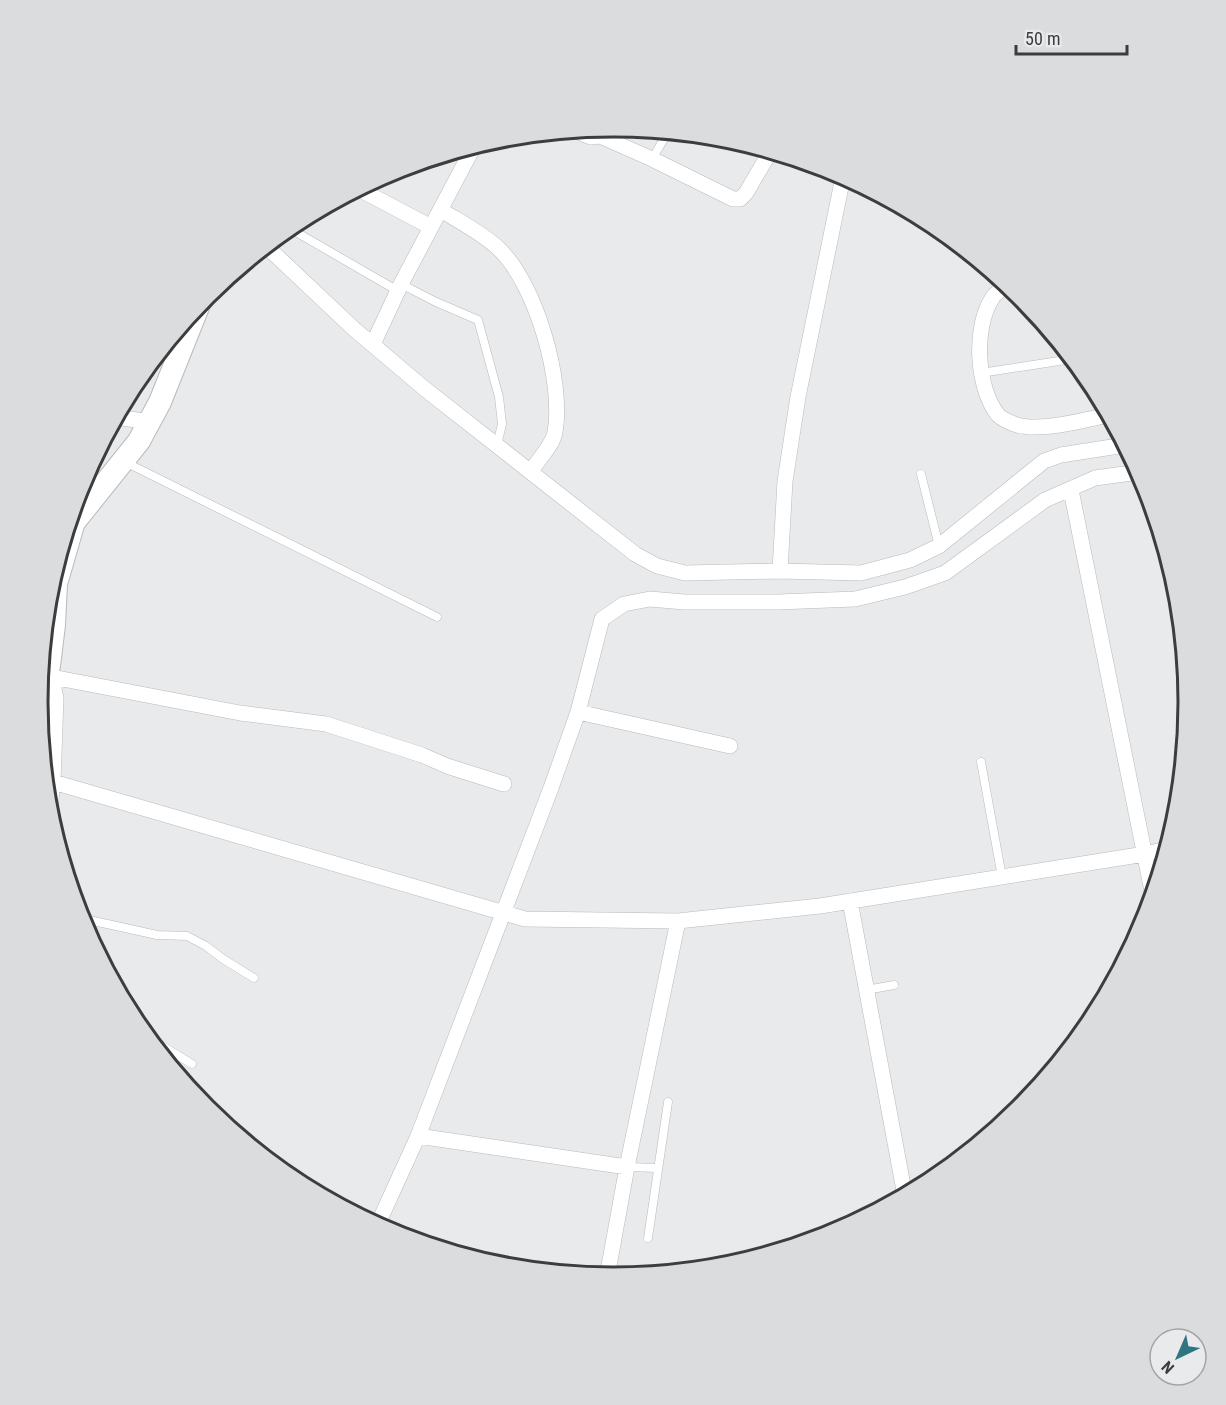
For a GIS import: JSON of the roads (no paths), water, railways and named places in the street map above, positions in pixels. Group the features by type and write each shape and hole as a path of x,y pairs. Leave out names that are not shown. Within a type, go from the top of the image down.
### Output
{"main road":[{"path":"80,515 123,462 150,422 164,394 179,341"}],"street":[{"path":"611,137 652,159 733,198 740,199 766,159"},
{"path":"373,344 400,287 469,157"},
{"path":"780,571 785,481 798,397 841,186"},
{"path":"371,192 431,227"},
{"path":"441,210 498,248 514,266 530,295 552,363 558,406 555,435 531,471"},
{"path":"272,252 425,389 635,554 657,566 684,573 780,571 861,573 910,560 939,546 964,528 1044,461 1061,455 1116,446"},
{"path":"1000,291 993,296 984,320 979,349 981,373 999,417 1017,425 1039,427 1100,417"},
{"path":"125,418 150,422"},
{"path":"380,1217 418,1136 551,788 578,712 602,619 624,604 650,599 684,602 778,602 855,599 905,587 945,573 1045,500 1095,478 1129,473"},
{"path":"1071,490 1150,877"},
{"path":"964,528 977,550"},
{"path":"49,664 240,712 326,724 504,784"},
{"path":"49,673 56,698 53,777"},
{"path":"578,712 730,746"},
{"path":"54,782 525,919 678,921 850,901 1158,851"},
{"path":"850,901 903,1187"},
{"path":"609,1268 678,921"},
{"path":"418,1136 627,1167"}],"lane":[{"path":"652,159 663,140"},
{"path":"299,233 400,287 478,320 499,397 502,424 497,445"},
{"path":"981,373 1062,361"},
{"path":"123,462 437,617"},
{"path":"921,474 939,546"},
{"path":"981,762 1002,877"},
{"path":"92,921 157,935 187,936 255,978"},
{"path":"866,990 894,985"},
{"path":"167,1049 192,1064"},
{"path":"648,1238 668,1102"},
{"path":"627,1167 657,1168"}]}
